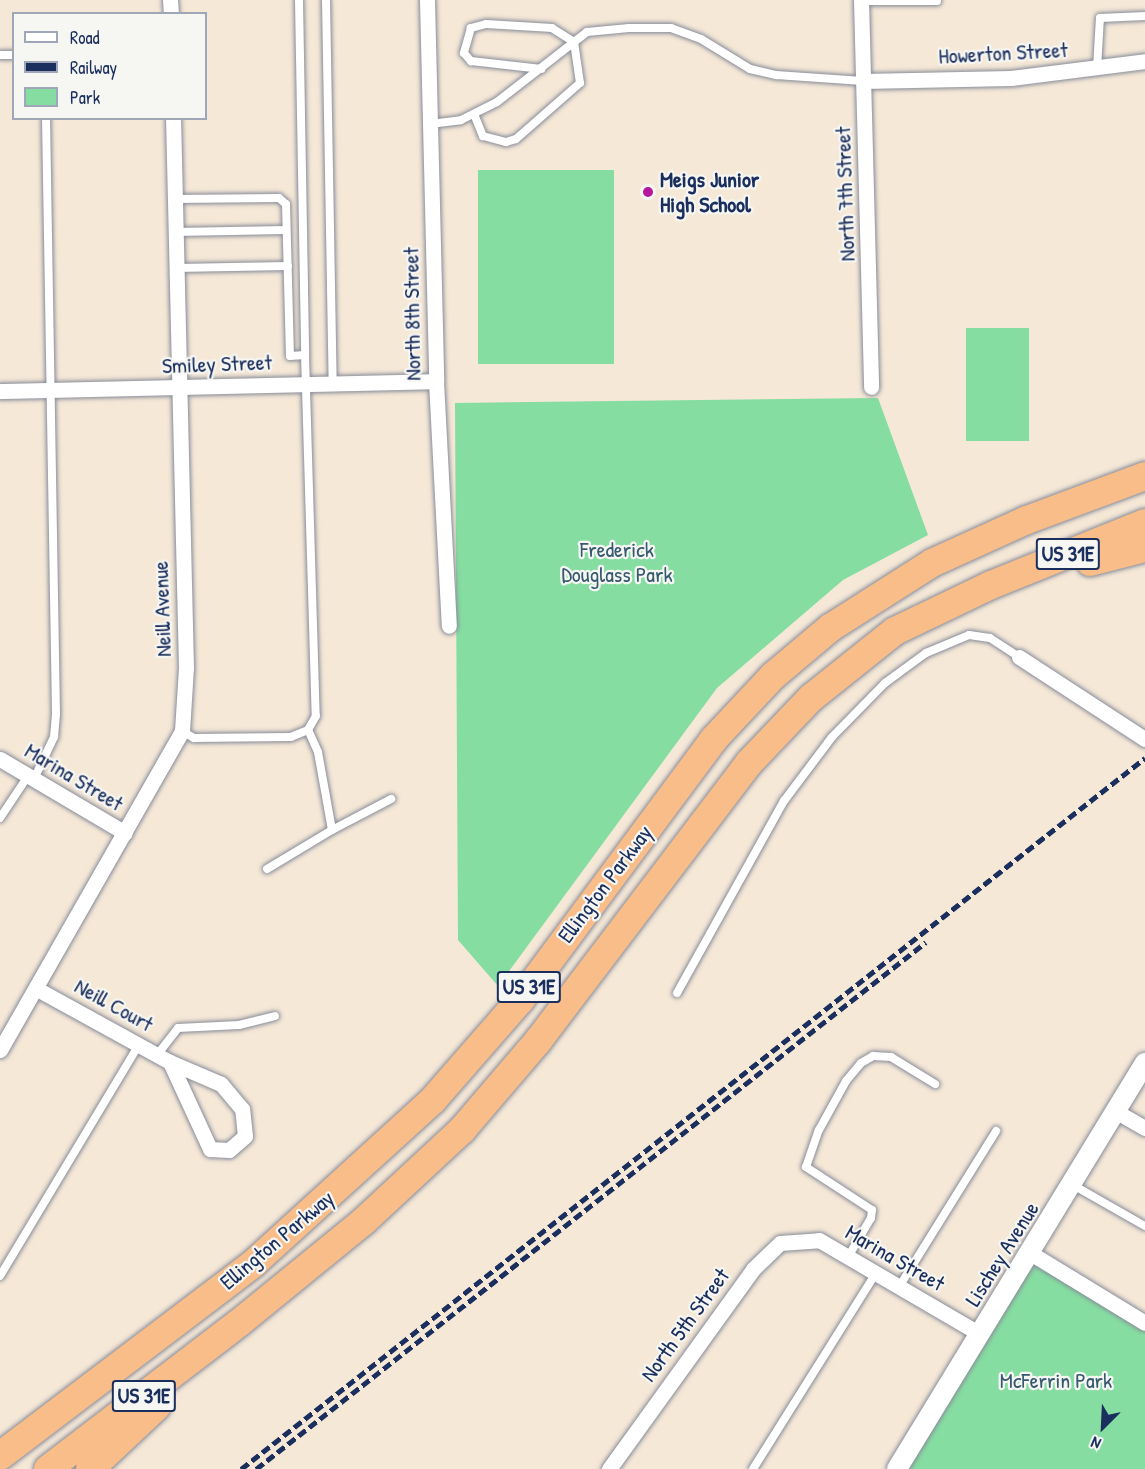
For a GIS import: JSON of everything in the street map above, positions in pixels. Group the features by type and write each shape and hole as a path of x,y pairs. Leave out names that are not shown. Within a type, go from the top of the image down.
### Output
{"highway":[{"name":"Ellington Parkway","path":"0,1456 254,1263 433,1100 520,999 714,739 773,676 830,628 932,563 1027,520 1145,476"},
{"name":"Ellington Parkway","path":"48,1469 239,1323 364,1221 462,1130 538,1041 748,763 811,698 895,631 991,585 1145,523"},
{"path":"991,585 1145,548"},
{"path":"90,1469 210,1357 239,1323"},
{"path":"0,1433 24,1419 68,1404"}],"street":[{"name":"North 8th Street","path":"427,0 436,381 449,626"},
{"name":"North 7th Street","path":"861,0 872,387"},
{"name":"Howerton Street","path":"863,81 1011,78 1096,70 1145,61"},
{"name":"Neill Avenue","path":"0,1050 37,989 182,731 186,668 177,388 173,120"},
{"name":"Smiley Street","path":"0,391 436,381"},
{"path":"1018,657 1145,739"},
{"name":"Marina Street","path":"0,759 125,833"},
{"name":"Neill Court","path":"37,989 164,1058 221,1084 242,1109 245,1136 229,1150 210,1149 164,1058"},
{"name":"Lischey Avenue","path":"897,1469 1032,1254 1145,1063"},
{"path":"1117,1112 1145,1128"},
{"name":"Marina Street","path":"819,1240 980,1334"},
{"name":"North 5th Street","path":"609,1469 753,1269 780,1243 819,1240"},
{"path":"1032,1254 1145,1323"}],"lane":[{"path":"182,731 194,738 291,737 308,730 316,716 304,384 299,0"},
{"path":"326,0 333,384"},
{"path":"861,0 937,1"},
{"path":"1096,70 1100,18 1145,16"},
{"path":"542,69 471,61 464,53 467,32 475,26 486,24 539,25 574,42"},
{"path":"430,124 460,120 497,102 587,32 671,28 701,39 750,69 776,75 863,81"},
{"path":"474,114 483,136 499,142 516,139 580,83 574,42"},
{"path":"0,818 31,778 54,737 56,714 48,390 46,120"},
{"path":"175,199 279,198 286,204 290,356 305,355"},
{"path":"175,232 286,230"},
{"path":"175,268 288,266"},
{"path":"677,993 784,801 832,736 885,683 926,653 969,635 990,638 1018,657"},
{"path":"308,730 318,752 332,830"},
{"path":"267,869 332,830 391,799"},
{"path":"164,1058 178,1029 239,1025 275,1016"},
{"path":"0,1276 140,1045"},
{"path":"848,1257 872,1210 806,1167 819,1130 846,1081 861,1063 873,1056 891,1057 935,1084"},
{"path":"899,1287 996,1131"},
{"path":"1073,1185 1145,1226"},
{"path":"753,1469 876,1273"}],"green space":[{"path":"478,170 614,170 614,364 478,364"},
{"path":"966,328 1029,328 1029,441 966,441"},
{"name":"Frederick Douglass Park","path":"878,398 928,535 843,580 717,688 498,986 458,940 455,403"},
{"name":"McFerrin Park","path":"1032,1254 1145,1323 1145,1469 898,1469"}],"railway":[{"path":"241,1469 1145,758"},
{"path":"256,1469 926,942"}],"place":[{"name":"Meigs Junior High School","path":"648,192"}]}
